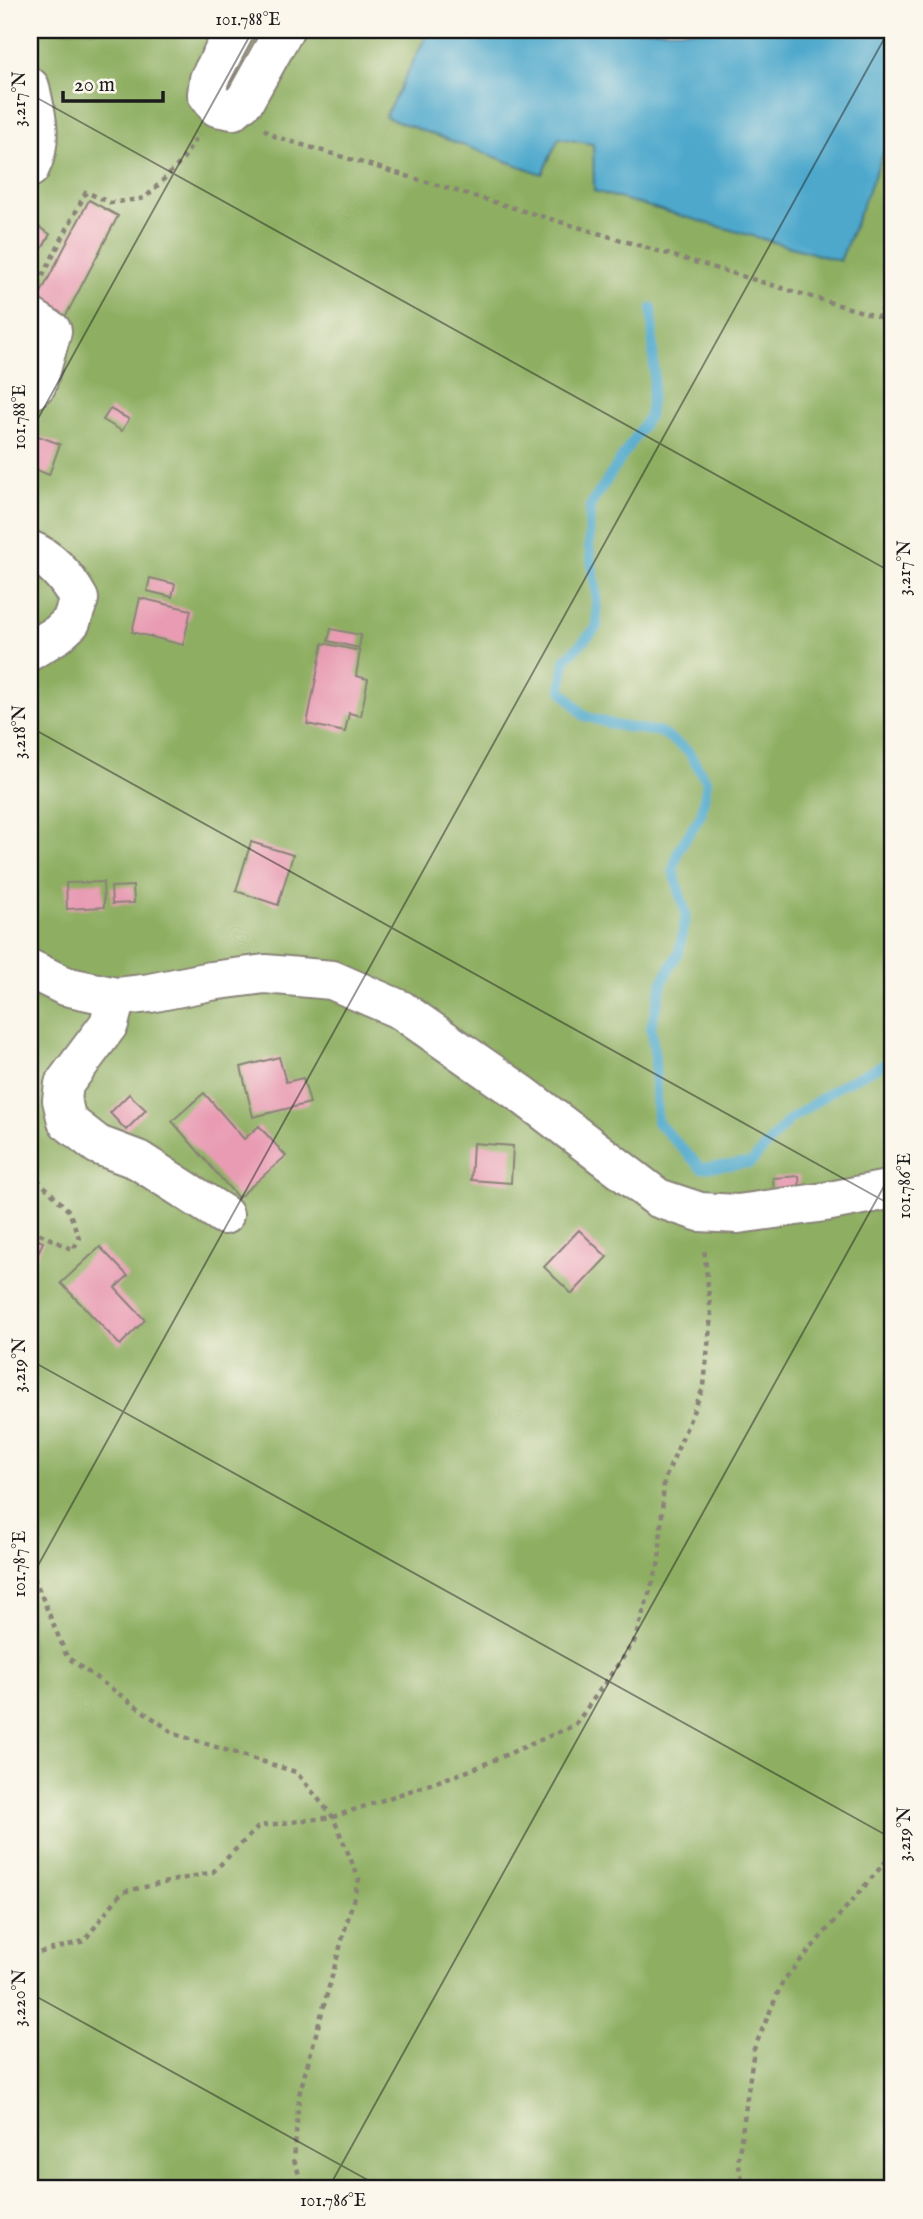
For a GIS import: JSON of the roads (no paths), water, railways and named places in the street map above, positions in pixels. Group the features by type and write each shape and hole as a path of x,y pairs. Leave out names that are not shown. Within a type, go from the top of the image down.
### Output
{"street":[{"path":"236,30 209,79 207,94 217,107 233,110 245,100 284,30"},
{"path":"30,87 39,133 30,168"},
{"path":"30,391 37,384 52,331 32,306"},
{"path":"30,550 38,553 67,578 79,599 71,622 58,634 30,651"},
{"path":"30,970 65,986 117,997 265,974 332,980 401,1010 523,1095 658,1198 700,1212 738,1214 893,1189"},
{"path":"117,997 109,1024 99,1041 64,1083 62,1100 67,1121 98,1145 138,1160 224,1215"}],"water":[{"path":"429,30 884,30 893,35 893,129 840,261 594,191 593,144 559,138 542,174 385,117"}],"waterway":[{"path":"652,308 654,380 649,416 590,506 589,547 596,589 597,627 565,660 561,689 584,716 619,726 661,732 688,751 707,782 701,815 679,849 673,870 686,914 679,952 663,980 651,1027 655,1057 657,1122 701,1168 751,1163 788,1121 839,1086 893,1060"}]}
